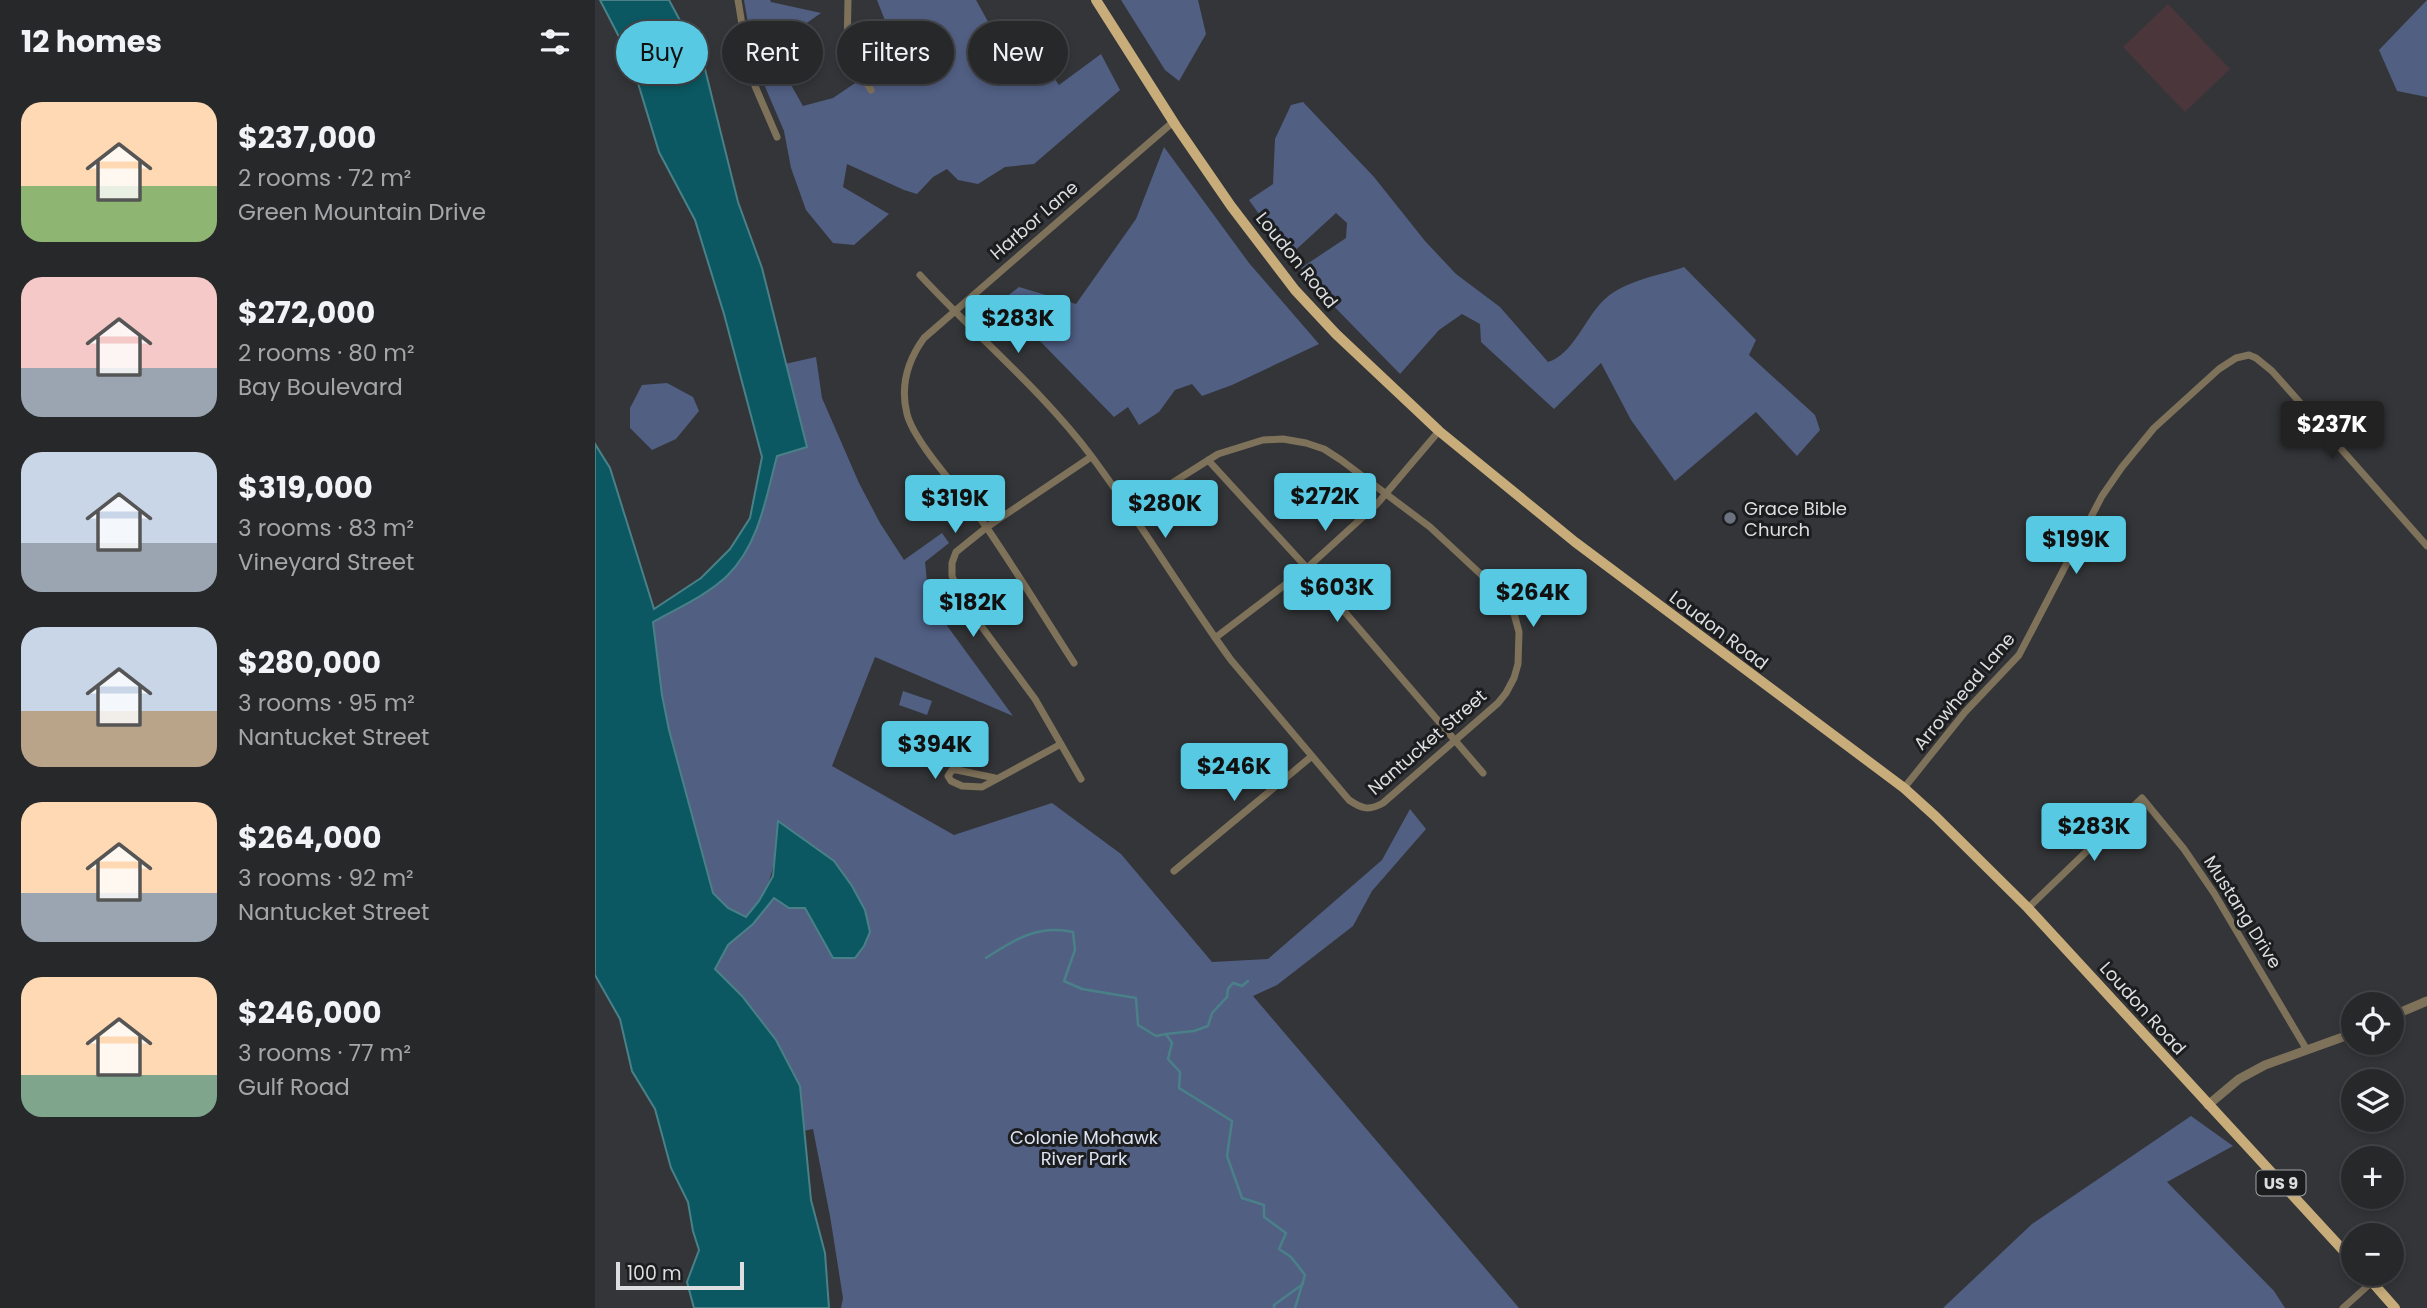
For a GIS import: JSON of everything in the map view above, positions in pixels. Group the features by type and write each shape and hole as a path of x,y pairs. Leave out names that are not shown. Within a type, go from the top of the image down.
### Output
{"main road":[{"name":"Loudon Road","path":"1096,0 1173,122 1231,206 1295,290 1336,334 1439,431 1575,542 1904,788 1944,824 2028,908 2341,1248"},
{"path":"2376,1286 2395,1308"}],"street":[{"path":"738,0 755,86 777,137"},
{"path":"848,0 847,50 871,90"},
{"name":"Harbor Lane","path":"1074,663 986,527 915,432 905,404 905,380 912,354 924,338 1173,122"},
{"name":"Nantucket Street","path":"919,275 1046,402 1091,457 1215,638 1349,800 1365,809 1372,809 1383,803 1498,703 1514,678 1520,649 1517,620 1513,610 1493,584 1430,527 1324,449 1283,439 1263,440 1235,447 1208,460 1128,510"},
{"name":"Arrowhead Lane","path":"1904,788 1965,712 2019,655 2086,525 2122,467 2154,428 2219,369 2236,358 2249,355 2272,371 2427,546"},
{"path":"1215,638 1307,568 1385,494 1439,431"},
{"path":"1081,779 1035,699 962,600 952,576 952,563 956,552 986,527 1091,457"},
{"path":"1208,460 1307,568 1483,774"},
{"path":"995,778 957,770 952,770 948,776 951,781 974,787 982,786 1061,744"},
{"path":"1174,871 1313,756"},
{"name":"Mustang Drive","path":"2028,908 2142,798 2184,849 2214,893 2308,1050"},
{"path":"2404,1011 2427,1001"},
{"path":"2208,1105 2239,1079 2265,1065 2341,1038"},
{"path":"2343,1308 2362,1286"}],"shaded area":[{"path":"600,0 669,0 680,21 616,21 616,31"},
{"path":"2168,4 2230,69 2185,112 2123,47"},
{"path":"708,81 738,202 762,268 807,447 777,456 760,520 738,564 719,583 653,622 669,730 713,893 728,908 746,917 773,876 778,821 834,861 865,910 870,932 864,946 855,958 833,958 805,908 789,908 774,898 753,924 728,945 715,969 742,996 776,1040 800,1086 811,1200 825,1253 829,1308 694,1308 687,1282 699,1250 688,1202 671,1168 655,1109 632,1071 620,1019 595,975 595,444 610,468 654,609 701,578 730,549 750,518 762,457 724,314 695,220 659,152 638,84 708,84"}],"green space":[{"path":"744,0 770,0 821,13 810,21 748,21"},
{"path":"877,0 976,0 988,21 968,21 968,84 1068,84 1068,78 1101,54 1120,90 1034,164 1005,167 978,184 958,180 947,169 933,177 917,194 847,164 843,187 889,214 854,245 833,243 806,210 791,168 784,131 764,84 791,84 803,106 833,98 854,84 954,84 954,21 885,21"},
{"path":"1121,0 1198,0 1206,34 1179,81 1165,70"},
{"path":"2427,0 2427,97 2397,91 2379,50"},
{"path":"1303,102 1374,177 1425,241 1456,274 1500,307 1548,362 1565,351 1598,307 1613,293 1632,283 1684,267 1756,340 1749,355 1815,415 1820,430 1797,456 1756,412 1675,481 1631,420 1601,363 1554,409 1481,342 1480,324 1462,314 1439,330 1400,374 1320,292 1301,268 1346,238 1347,223 1336,213 1289,256 1249,200 1273,184 1275,139 1291,105"},
{"path":"1164,147 1249,263 1319,344 1232,385 1202,396 1192,384 1175,390 1159,412 1139,425 1128,407 1114,417 1001,301 1019,287 1076,304 1136,219"},
{"name":"Colonie Mohawk River Park","path":"816,357 822,398 859,483 904,560 942,533 949,543 925,562 929,601 1013,716 875,657 832,766 954,835 1052,803 1121,854 1212,962 1268,959 1382,860 1410,809 1426,829 1372,891 1353,926 1277,985 1253,996 1519,1308 841,1308 843,1298 830,1216 813,1129 803,1131 800,1086 776,1040 742,996 715,969 728,945 753,924 774,897 789,908 805,908 834,861 810,846 776,838 774,862 766,889 746,917 728,908 713,893 669,730 653,621 701,595 742,559 792,392 785,364"},
{"path":"667,383 693,397 699,411 676,439 652,450 630,428 630,408 642,385"},
{"path":"903,691 932,701 927,715 899,705"},
{"path":"2191,1116 2233,1146 2167,1182 2274,1291 2285,1308 1943,1308 2032,1224"}],"waterway":[{"path":"986,958 1037,932 1073,932 1075,950 1064,981 1082,989 1136,998 1138,1025 1156,1036 1166,1034 1172,1043 1168,1059 1180,1072 1179,1088 1232,1121 1227,1156 1242,1198 1264,1205 1264,1217 1286,1233 1279,1249 1291,1257 1305,1275 1295,1308"},
{"path":"1166,1034 1194,1031 1208,1026 1212,1013 1227,997 1228,989 1233,983 1242,986 1248,981"},
{"path":"1274,1308 1274,1305 1303,1284"}],"place":[{"name":"Grace Bible Church","path":"1730,518"}]}
